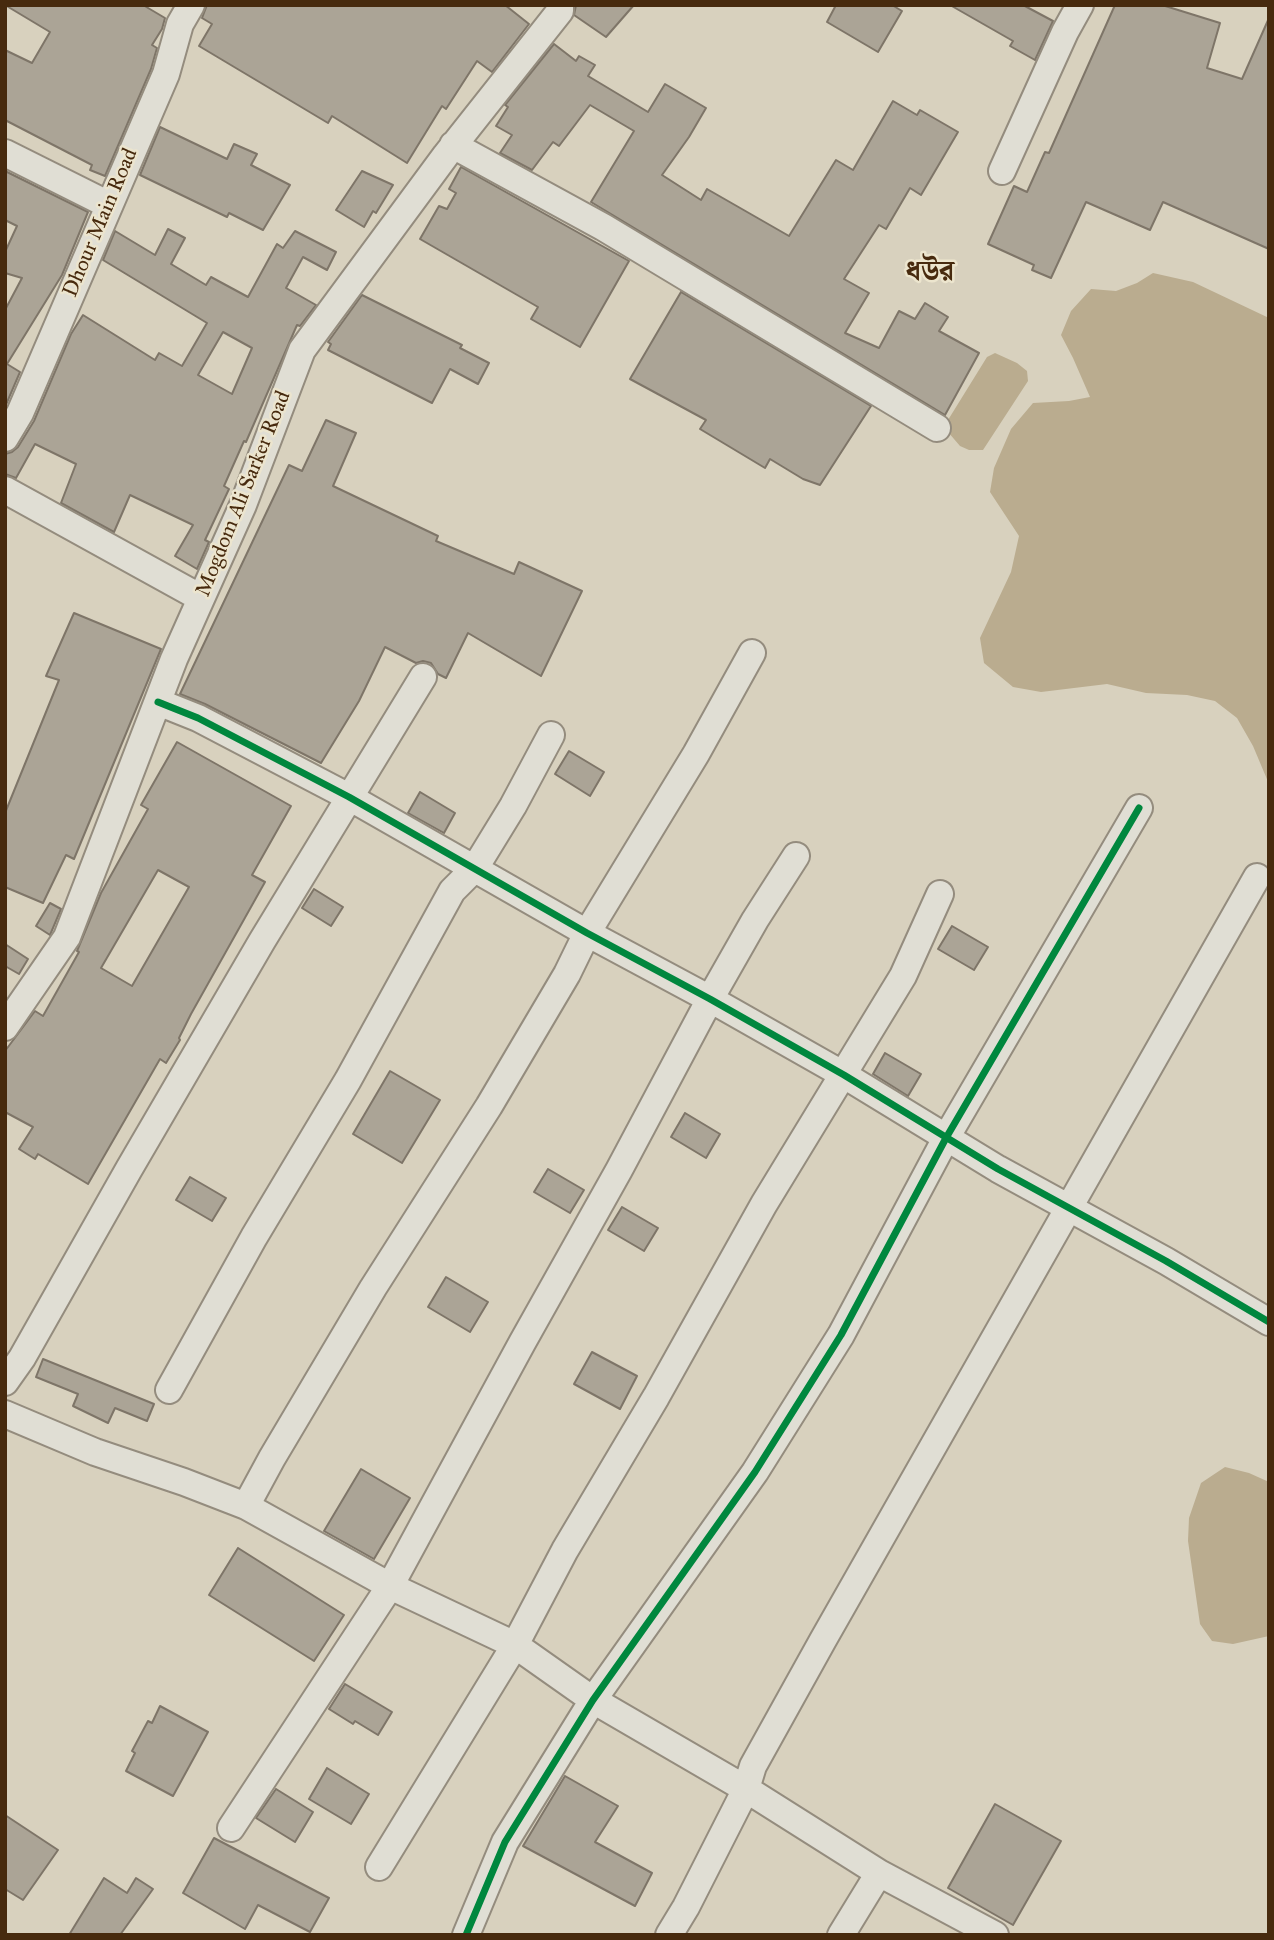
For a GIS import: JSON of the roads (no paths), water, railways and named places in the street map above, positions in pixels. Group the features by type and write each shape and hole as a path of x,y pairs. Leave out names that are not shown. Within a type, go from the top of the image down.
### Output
{"street":[{"name":"Dhour Main Road","path":"5,438 20,413 166,74 180,24 191,5"},
{"name":"Mogdom Ali Sarker Road","path":"5,1027 67,937 158,702 243,505 302,350 453,145 551,22 561,5"},
{"path":"1002,171 1080,5"},
{"path":"453,145 603,227 937,428"},
{"path":"5,153 109,205"},
{"path":"5,491 201,598"},
{"path":"246,1506 373,1288 489,1107 567,974 587,933 662,811 752,653"},
{"path":"5,1382 22,1358 136,1157 349,797 423,677"},
{"path":"158,702 198,718 349,797 844,1075 1069,1209 1166,1261 1269,1322"},
{"path":"169,1390 254,1237 355,1068 452,891 475,868 513,806 551,735"},
{"path":"466,1935 505,1842 593,1700 755,1472 841,1335 947,1138 1139,807"},
{"path":"231,1828 390,1586 710,999 755,920 796,856"},
{"path":"669,1935 746,1789 753,1766 823,1640 1257,877"},
{"path":"379,1867 515,1645 565,1550 656,1397 764,1204 903,976 940,894"},
{"path":"5,1414 95,1452 246,1506 390,1586 515,1645 593,1700 746,1789 879,1873 995,1935"},
{"path":"841,1935 879,1873"}],"district":[{"name":"ধউর","path":"930,273"}]}
